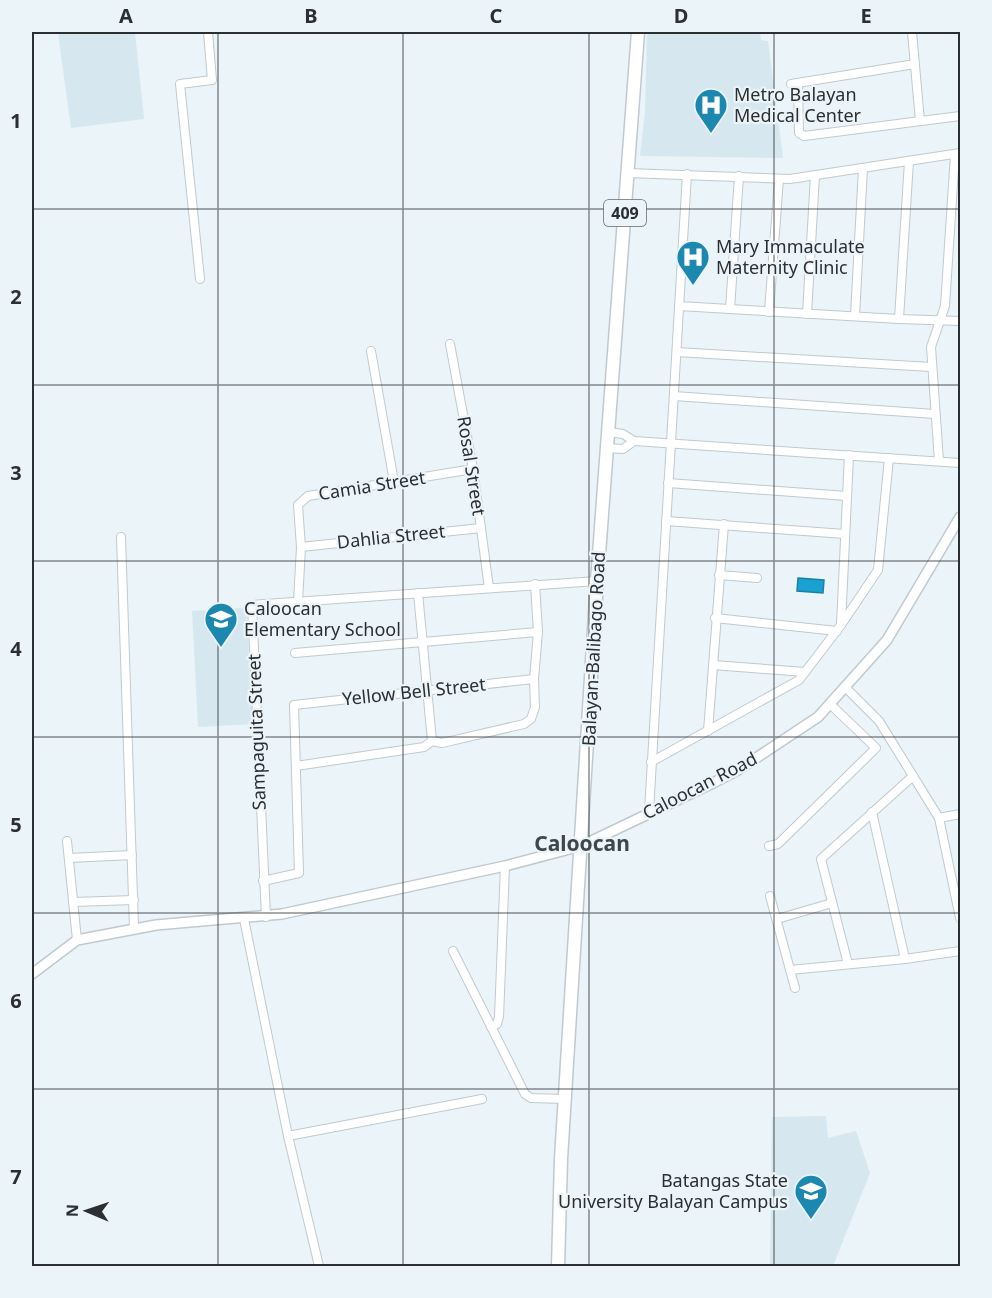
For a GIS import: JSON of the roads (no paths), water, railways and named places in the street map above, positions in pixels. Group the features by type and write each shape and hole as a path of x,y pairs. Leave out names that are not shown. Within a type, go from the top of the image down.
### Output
{"main road":[{"name":"Balayan-Balibago Road","path":"558,1266 565,1099 597,581 638,32"}],"street":[{"path":"200,279 180,84 212,80 208,32"},
{"path":"912,32 920,121"},
{"path":"915,64 794,83 799,133 804,136 960,116"},
{"path":"628,173 790,179 958,153 945,306 931,347 939,462"},
{"path":"899,319 909,161"},
{"path":"855,316 863,168"},
{"path":"649,810 687,174"},
{"path":"807,314 815,175"},
{"path":"730,309 739,176"},
{"path":"769,312 779,179"},
{"path":"679,306 960,321"},
{"name":"Rosal Street","path":"450,344 473,469 489,588"},
{"path":"371,351 394,482"},
{"path":"676,352 931,367"},
{"path":"674,396 935,414"},
{"path":"608,432 623,434 634,441 960,463"},
{"path":"607,448 623,449 634,441"},
{"path":"839,628 849,455"},
{"path":"651,762 799,680 839,628 878,570 889,458"},
{"name":"Camia Street","path":"298,602 301,547 298,505 308,496 473,469"},
{"path":"668,483 847,496"},
{"name":"Caloocan Road","path":"77,940 156,925 266,917 505,866 581,846 738,770 818,717 887,640 960,516"},
{"path":"666,521 845,534"},
{"path":"708,731 724,524"},
{"name":"Dahlia Street","path":"301,547 481,528"},
{"path":"121,537 134,928"},
{"path":"719,575 757,578"},
{"name":"Sampaguita Street","path":"266,917 252,605 597,581"},
{"path":"263,881 299,873 296,766 424,747 432,741 442,743 524,724 531,719 535,707 534,679 538,632 535,584"},
{"path":"418,593 432,741"},
{"path":"715,618 839,628"},
{"path":"295,653 538,632"},
{"path":"713,665 805,672"},
{"name":"Yellow Bell Street","path":"296,766 294,705 534,679"},
{"path":"845,687 879,722 939,818 960,918"},
{"path":"769,846 778,844 876,748 830,704"},
{"path":"848,964 820,859 913,776"},
{"path":"872,812 905,959"},
{"path":"939,818 960,814"},
{"path":"32,974 77,940 67,841"},
{"path":"69,858 132,855"},
{"path":"491,1027 497,1024 499,1017 505,866"},
{"path":"770,896 795,988"},
{"path":"73,902 134,900"},
{"path":"777,919 832,903"},
{"path":"244,919 288,1136 319,1266"},
{"path":"453,951 525,1094 531,1098 565,1099"},
{"path":"790,970 905,959 960,951"},
{"path":"288,1136 482,1099"}],"water":[{"path":"798,578 824,580 823,593 797,591"}],"place":[{"name":"Metro Balayan Medical Center","path":"711,134"},
{"name":"Mary Immaculate Maternity Clinic","path":"693,286"},
{"name":"Caloocan Elementary School","path":"221,648"},
{"name":"Batangas State University Balayan Campus","path":"811,1220"}],"district":[{"name":"Caloocan","path":"582,844"}]}
